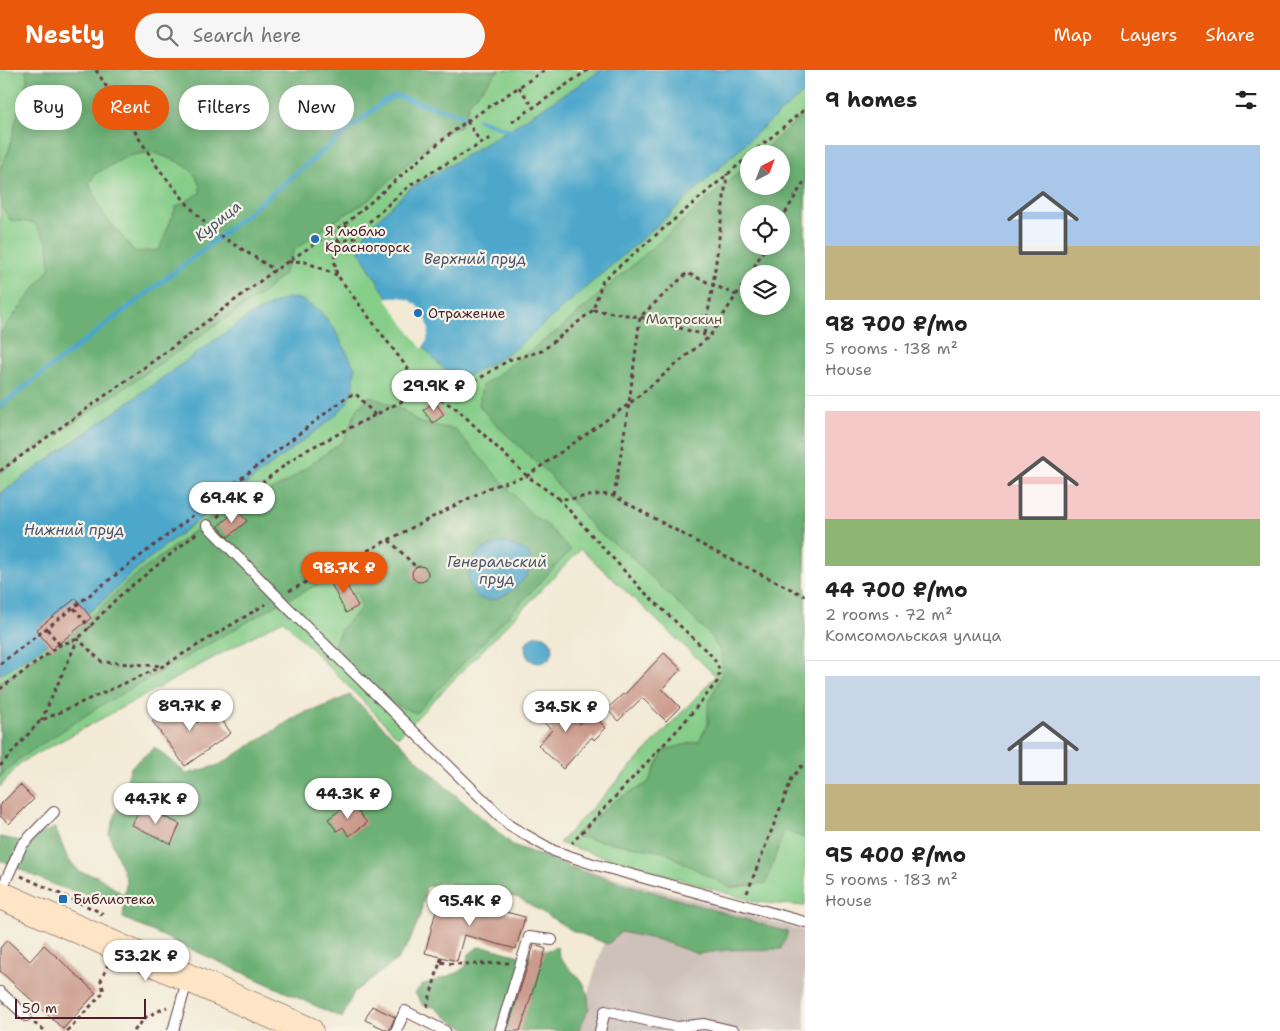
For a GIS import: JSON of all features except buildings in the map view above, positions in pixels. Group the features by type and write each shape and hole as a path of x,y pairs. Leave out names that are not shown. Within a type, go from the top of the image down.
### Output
{"street":[{"path":"3,887 185,988 309,1031"}],"lane":[{"path":"207,525 510,826 561,854 742,906 805,922"},
{"path":"3,887 22,845 54,812"},
{"path":"500,1031 529,937 552,940"},
{"path":"173,1031 185,988"},
{"path":"0,992 26,1016"},
{"path":"396,1031 405,1011 445,1031"},
{"path":"600,1031 605,1011 677,1027 704,1024 734,1031"}],"path":[{"path":"96,70 158,168 213,231 275,270"},
{"path":"0,471 170,349 275,270 348,222 435,146 467,121 545,70"},
{"path":"512,122 588,70"},
{"path":"519,87 534,108"},
{"path":"762,145 805,109"},
{"path":"467,121 481,143"},
{"path":"337,242 354,238 359,231 410,185 492,137"},
{"path":"0,766 40,722 78,639 118,597 300,453 424,390 464,388 508,360 542,352 593,310 603,280 740,163"},
{"path":"704,334 713,285 727,174"},
{"path":"790,205 805,180"},
{"path":"337,275 334,258 337,242 348,222"},
{"path":"288,262 303,261 337,275 424,390 458,410 528,476 558,498 640,588 713,657 720,671 718,682 681,726 561,854"},
{"path":"614,496 629,404 640,317 687,273 736,295"},
{"path":"40,722 163,666 278,597 491,487 528,476 629,404 710,336 740,289"},
{"path":"593,310 640,317 710,336"},
{"path":"0,664 348,396 356,394 375,415"},
{"path":"558,498 570,499 602,494 614,496 708,548 805,596"},
{"path":"389,540 415,566"},
{"path":"74,608 90,628"},
{"path":"46,629 60,645"},
{"path":"78,639 102,662 163,666"},
{"path":"0,689 60,645 78,639"},
{"path":"742,906 792,778 805,762"},
{"path":"3,887 102,913 98,921"},
{"path":"424,1020 442,957"},
{"path":"440,962 458,965 481,962 521,964"},
{"path":"68,1031 104,992 101,981 108,964"},
{"path":"134,1031 146,1017 185,988"},
{"path":"40,1028 46,1031"}],"shaded area":[{"path":"586,869 805,931 805,1031 576,1031 603,946"}],"green space":[{"name":"Матроскин","path":"0,70 805,70 805,906 756,902 559,843 716,676 581,549 398,737 283,620 20,763 0,787"},
{"path":"26,70 499,70 470,102 460,127 439,135 369,200 336,220 294,250 283,275 263,293 0,473 0,334 50,268 48,243 34,223 10,220 0,204 0,169 9,150 15,124 15,130 82,130 82,85 25,85","holes":["151,152 171,159 195,175 199,183 200,193 176,207 159,250 135,252 104,215 89,184 95,174 128,156"]},
{"name":"Матроскин","path":"805,113 805,838 784,831 766,883 730,888 664,852 573,836 616,800 648,783 664,750 699,741 708,724 708,705 723,671 721,652 710,635 626,552 595,530 547,472 491,420 479,405 482,386 561,328 740,171 740,195 790,195 790,145 769,145"},
{"path":"369,396 403,410 420,423 455,429 531,514 547,525 571,550 416,713 381,699 342,664 334,644 342,628 362,607 344,572 282,602 97,708 19,759 0,777 0,682 79,628 126,583 212,517 285,483 343,441 357,410"},
{"path":"350,695 445,786 513,845 585,872 788,932 781,949 726,950 698,954 659,940 621,932 608,944 573,931 519,898 442,882 426,887 420,916 409,943 398,959 354,992 342,1018 123,918 126,880 109,834 131,767 155,747 187,774 219,765 302,713 320,708"},
{"path":"55,828 68,859 80,872 97,876 124,895 107,901 54,885 0,860 0,837 22,841"},
{"path":"478,947 490,948 523,957 557,947 560,958 584,984 588,996 589,1008 579,1029 580,1031 472,1031 453,1022 434,1007 423,1005 415,993 422,985 457,973 466,966 468,955"}],"water":[{"name":"Верхний пруд","path":"602,70 805,70 805,92 744,145 740,145 740,149 666,218 516,348 489,365 459,380 443,368 430,354 393,306 359,251 361,240 370,227 408,190 508,130"},
{"name":"Нижний пруд","path":"287,298 300,299 320,311 334,328 355,368 354,386 347,403 333,418 168,543 68,630 0,675 0,494 250,315"},
{"name":"Генеральский пруд","path":"502,542 528,552 530,565 528,572 520,583 504,596 490,600 480,598 472,591 469,581 469,569 474,558 484,549"},
{"path":"539,635 549,639 553,649 549,659 539,663 529,659 525,649 529,639"}],"pier":[{"path":"385,298 409,300 423,312 429,330 427,340 422,349"}],"waterway":[{"name":"Курица","path":"0,406 203,250 384,101 396,96 463,116"},
{"name":"Курица","path":"479,120 508,130 514,130"}],"place":[{"name":"Я люблю Красногорск","path":"315,239"},
{"name":"Отражение","path":"418,313"},
{"name":"Библиотека","path":"63,899"}]}
